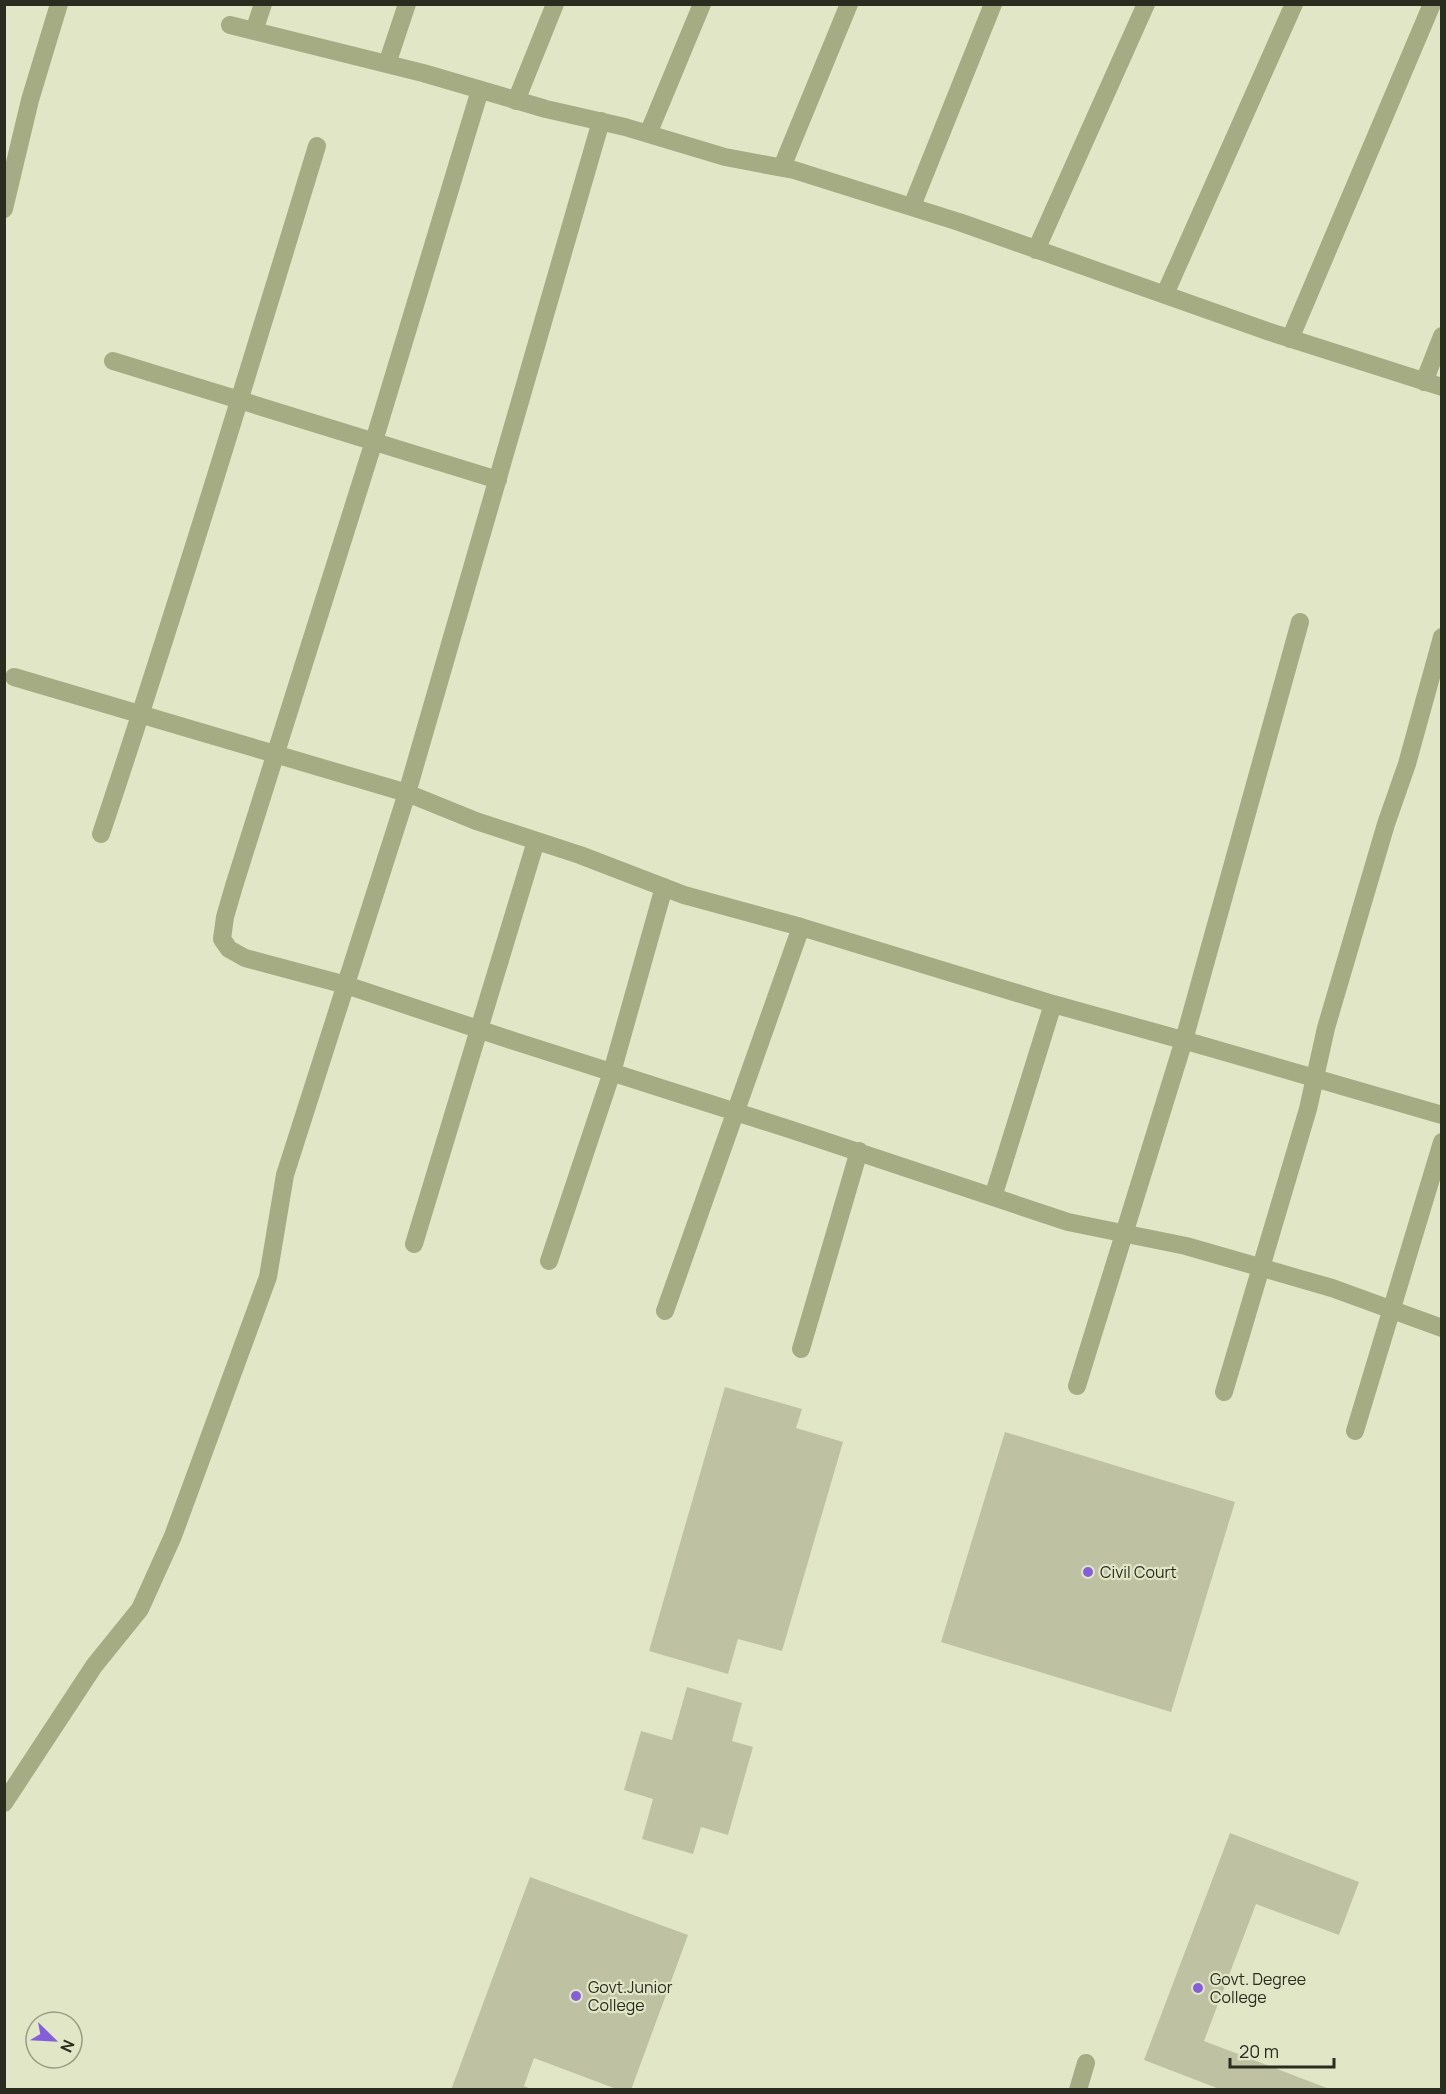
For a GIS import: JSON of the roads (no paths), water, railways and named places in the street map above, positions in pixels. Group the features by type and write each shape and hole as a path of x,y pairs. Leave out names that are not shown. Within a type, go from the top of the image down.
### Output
{"street":[{"path":"4,209 30,100 59,4"},
{"path":"254,31 263,4"},
{"path":"387,64 407,4"},
{"path":"516,100 555,4"},
{"path":"648,134 702,4"},
{"path":"782,167 849,4"},
{"path":"912,206 993,4"},
{"path":"1036,250 1146,4"},
{"path":"1165,294 1294,4"},
{"path":"1290,339 1432,4"},
{"path":"230,25 387,64 725,156 782,167 912,206 1290,339 1442,387"},
{"path":"480,90 374,441 231,897 222,939 229,949 245,958 346,985 1068,1221 1186,1246 1332,1288 1442,1328"},
{"path":"4,1803 94,1666 140,1609 173,1536 268,1276 285,1175 407,794 601,122"},
{"path":"101,834 240,400 317,146"},
{"path":"1424,382 1442,336"},
{"path":"113,361 498,480"},
{"path":"1077,1386 1184,1040 1300,622"},
{"path":"1224,1392 1308,1109 1326,1028 1386,824 1407,764 1442,637"},
{"path":"14,677 407,794 476,821 580,855 684,895 801,927 1053,1004 1442,1115"},
{"path":"414,1244 536,841"},
{"path":"549,1261 612,1072 664,887"},
{"path":"665,1311 801,927"},
{"path":"993,1197 1053,1004"},
{"path":"1355,1431 1442,1142"},
{"path":"801,1349 859,1151"},
{"path":"1078,2090 1086,2063"}],"place":[{"name":"Civil Court","path":"1088,1572"},
{"name":"Govt. Degree College","path":"1198,1988"},
{"name":"Govt.Junior College","path":"576,1996"}]}
